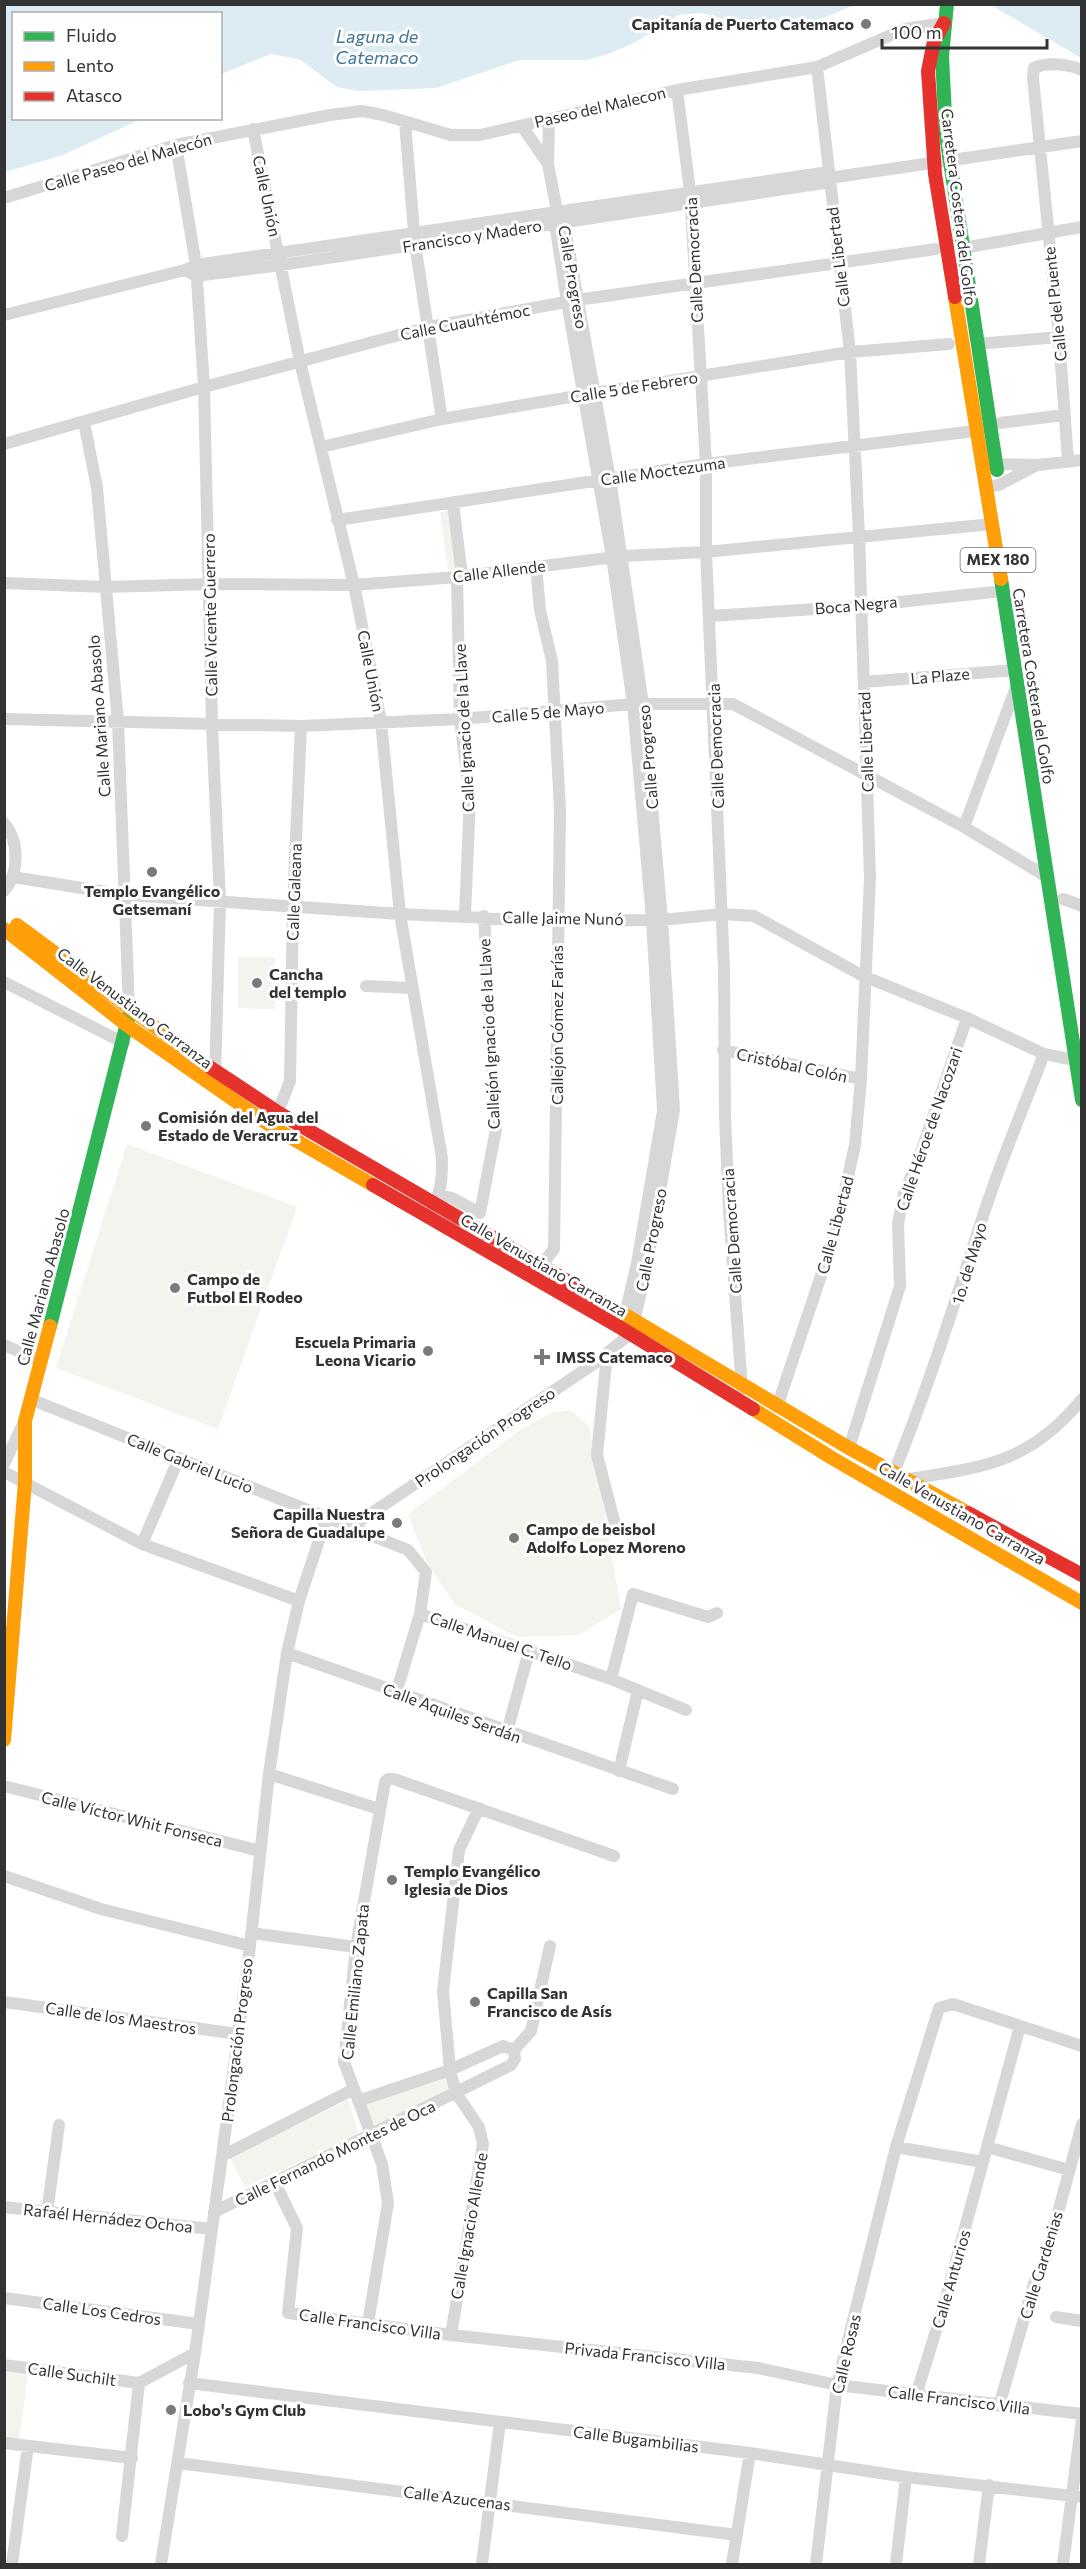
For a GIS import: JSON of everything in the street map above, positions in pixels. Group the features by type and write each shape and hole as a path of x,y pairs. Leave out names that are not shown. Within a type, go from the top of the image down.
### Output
{"main road":[{"path":"944,23 948,4"},
{"name":"Carretera Costera del Golfo","path":"944,23 942,71 949,161 984,387 995,427 989,464"},
{"name":"Carretera Costera del Golfo","path":"944,23 934,41 928,71 934,164 975,430 989,464 1082,1012"},
{"name":"Carretera Costera del Golfo","path":"992,486 992,524 1078,1061 1082,1100"},
{"name":"Calle Venustiano Carranza","path":"6,927 129,1009 215,1072 279,1113 437,1199 542,1266 736,1401 1082,1603"},
{"name":"Calle Venustiano Carranza","path":"6,927 128,1026 214,1088 272,1126 426,1216 743,1386 849,1448 1082,1575"},
{"name":"Calle Mariano Abasolo","path":"4,1740 25,1482 25,1421 124,1043 129,1009"}],"street":[{"name":"Paseo del Malecon","path":"253,129 362,111 451,135 480,135 677,90 817,67 905,29 944,23"},
{"name":"Calle del Puente","path":"1068,461 1034,68 1043,64 1082,70"},
{"name":"Calle Libertad","path":"777,1407 836,1231 855,1145 861,1079 863,976 870,878 859,535 850,352 817,67"},
{"name":"Calle Democracia","path":"677,90 690,197 706,464 706,552 722,914 723,1050 729,1211 743,1386 736,1401"},
{"name":"Calle Progreso","path":"549,119 548,164 617,556 638,704 657,919 668,1111 647,1266 627,1325 618,1344"},
{"path":"405,122 415,244 442,419"},
{"path":"522,126 548,164"},
{"name":"Calle Paseo del Malecón","path":"4,198 176,145 253,129"},
{"name":"Calle Unión","path":"253,129 300,362 354,585 381,722 400,914 442,1158 442,1183 437,1199 426,1216"},
{"name":"Francisco y Madero","path":"4,315 192,270 415,244 690,197 824,183 830,178 1082,141"},
{"name":"Calle Vicente Guerrero","path":"176,145 204,387 220,901 214,1088"},
{"name":"Francisco y Madero","path":"280,259 414,231 559,219"},
{"path":"963,248 1047,231 1082,227"},
{"name":"Calle Cuauhtémoc","path":"4,444 204,387 429,327 572,301 936,249"},
{"path":"977,344 1059,337"},
{"name":"Calle 5 de Febrero","path":"321,447 442,419 588,394 850,352 949,344"},
{"path":"969,387 984,387"},
{"name":"Calle Moctezuma","path":"337,520 706,464 855,447 1064,416"},
{"name":"Calle Mariano Abasolo","path":"84,422 97,488 118,722 129,1009"},
{"path":"989,464 1038,465 1082,460"},
{"path":"992,486 1038,465"},
{"name":"Calle Ignacio de la Llave","path":"453,503 460,576 460,719 470,798 465,915"},
{"name":"Calle Allende","path":"4,583 106,587 210,584 354,585 460,576 617,556 706,552 859,535 992,524"},
{"name":"Callejón Gómez Farías","path":"536,566 540,610 552,661 560,810 554,1249 542,1266"},
{"name":"Boca Negra","path":"710,616 861,606 1003,591"},
{"path":"964,827 1016,676"},
{"name":"La Plaze","path":"864,682 1016,676"},
{"name":"Calle 5 de Mayo","path":"4,719 301,726 460,719 638,704 733,704 964,827 1047,878"},
{"name":"Calle Galeana","path":"272,1126 290,1081 292,906 301,726"},
{"path":"4,823 8,828 16,855 13,877 4,891"},
{"name":"Calle Jaime Nunó","path":"13,877 126,895 400,914 465,915 557,921 657,919 722,914 754,916 863,976 967,1018 1044,1054 1078,1061"},
{"path":"1064,898 1082,906"},
{"name":"Callejón Ignacio de la Llave","path":"437,1199 452,1198 480,1213 496,1129 484,916"},
{"path":"4,982 124,1043"},
{"path":"366,986 411,988"},
{"name":"Calle Héroe de Nacozari","path":"849,1448 900,1286 898,1223 904,1194 967,1018"},
{"name":"Cristóbal Colón","path":"723,1050 861,1079"},
{"name":"1o. de Mayo","path":"894,1472 920,1408 954,1311 988,1202 1044,1054"},
{"name":"Prolongación Progreso","path":"351,1527 607,1354 618,1344"},
{"path":"4,1345 41,1361"},
{"path":"607,1354 597,1455 617,1532"},
{"name":"Calle Gabriel Lucio","path":"30,1399 351,1527"},
{"path":"909,1479 1006,1460 1038,1442 1082,1399"},
{"path":"4,1464 25,1421"},
{"path":"142,1544 179,1458"},
{"path":"4,1472 142,1544 299,1601"},
{"name":"Prolongación Progreso","path":"161,2565 199,2324 286,1653 299,1601 326,1518"},
{"name":"Calle Manuel C. Tello","path":"351,1527 408,1550 426,1572 420,1614 611,1679 686,1710"},
{"path":"611,1679 633,1594 712,1615"},
{"path":"396,1693 420,1614"},
{"path":"507,1732 529,1651"},
{"name":"Calle Aquiles Serdán","path":"286,1653 673,1789"},
{"path":"619,1771 638,1690"},
{"path":"269,1774 379,1809"},
{"name":"Calle Emiliano Zapata","path":"368,2323 388,2203 382,2164 370,2137 344,2062 356,1947 382,1789 388,1779 479,1808"},
{"name":"Calle Víctor Whit Fonseca","path":"4,1786 260,1851"},
{"path":"479,1808 614,1856"},
{"name":"Calle Ignacio Allende","path":"451,2335 483,2144 479,2127 456,2093 450,2070 443,1991 459,1850 479,1808"},
{"path":"4,1876 101,1909 250,1939 356,1947"},
{"path":"222,2156 356,2095 450,2070 503,2046 514,2050 531,2031 550,1946"},
{"name":"Calle de los Maestros","path":"4,2002 238,2034"},
{"name":"Calle Rosas","path":"816,2565 837,2385 896,2147 939,2008 953,2004 1020,2026"},
{"path":"1020,2026 1082,2046"},
{"name":"Calle Anturios","path":"916,2396 944,2305 1020,2026"},
{"name":"Calle Fernando Montes de Oca","path":"214,2212 274,2181 370,2137 511,2065 515,2059 514,2050"},
{"name":"Calle Gardenias","path":"999,2406 1035,2280 1044,2264 1082,2124"},
{"path":"46,2213 59,2125"},
{"path":"896,2147 983,2162"},
{"path":"987,2147 1069,2170"},
{"name":"Calle Francisco Villa","path":"274,2181 297,2228 288,2313 451,2335"},
{"name":"Rafaél Hernádez Ochoa","path":"4,2207 212,2229"},
{"name":"Calle Los Cedros","path":"4,2298 199,2324"},
{"path":"1056,2317 1082,2321"},
{"name":"Privada Francisco Villa","path":"451,2335 758,2368 837,2385"},
{"path":"122,2536 140,2383 195,2353"},
{"name":"Calle Suchilt","path":"4,2365 140,2383"},
{"name":"Calle Bugambilias","path":"189,2383 750,2453 906,2477 1077,2496"},
{"name":"Calle Francisco Villa","path":"837,2385 999,2406 1082,2414"},
{"path":"1063,2565 1077,2496 1082,2419"},
{"path":"482,2565 500,2422"},
{"path":"4,2443 132,2458"},
{"path":"12,2565 28,2445"},
{"path":"732,2565 750,2453"},
{"name":"Calle Azucenas","path":"178,2463 737,2535"},
{"path":"896,2565 906,2477"},
{"path":"979,2565 989,2485"}],"shaded area":[{"path":"454,510 462,568 448,570 440,512"},
{"name":"Cancha del templo","path":"238,957 275,957 275,1009 238,1008"},
{"name":"Campo de Futbol El Rodeo","path":"127,1144 297,1207 218,1429 56,1368"},
{"name":"Campo de beisbol Adolfo Lopez Moreno","path":"570,1410 589,1426 621,1609 579,1635 517,1637 455,1604 427,1563 408,1514 523,1428 551,1413"},
{"path":"446,2074 452,2090 372,2128 365,2105"},
{"path":"348,2100 359,2134 245,2187 230,2158"},
{"path":"5,2372 28,2375 19,2440 5,2438"}],"water":[{"name":"Laguna de Catemaco","path":"5,4 855,4 823,18 773,29 754,27 701,13 678,15 636,42 611,53 586,60 519,60 436,88 360,91 337,87 299,59 271,54 222,74 222,12 12,12 12,120 139,120 63,155 5,172"},
{"path":"991,5 1081,5 1081,58"}],"traffic: fast":[{"path":"947,4 942,56 946,135 997,470"},
{"path":"1001,579 1082,1100"},
{"path":"50,1326 129,1015"}],"traffic: slow":[{"path":"955,297 1001,579"},
{"path":"17,925 205,1064"},
{"path":"4,929 128,1026 271,1126 373,1185"},
{"path":"617,1310 849,1448 968,1513"},
{"path":"4,1740 25,1482 25,1421 50,1326"},
{"path":"753,1409 832,1458 1082,1603"}],"traffic: jam":[{"path":"944,23 934,41 928,71 935,174 955,297"},
{"path":"205,1064 279,1113 617,1310"},
{"path":"373,1185 621,1328 753,1409"},
{"path":"968,1513 1082,1575"}],"place":[{"name":"Capitanía de Puerto Catemaco","path":"866,24"},
{"name":"Templo Evangélico Getsemaní","path":"152,872"},
{"name":"Cancha del templo","path":"257,983"},
{"name":"Comisión del Agua del Estado de Veracruz","path":"146,1126"},
{"name":"Campo de Futbol El Rodeo","path":"175,1288"},
{"name":"Escuela Primaria Leona Vicario","path":"428,1351"},
{"name":"IMSS Catemaco","path":"542,1357"},
{"name":"Capilla Nuestra Señora de Guadalupe","path":"397,1523"},
{"name":"Campo de beisbol Adolfo Lopez Moreno","path":"514,1538"},
{"name":"Templo Evangélico Iglesia de Dios","path":"392,1880"},
{"name":"Capilla San Francisco de Asís","path":"475,2002"},
{"name":"Lobo's Gym Club","path":"171,2410"}]}
